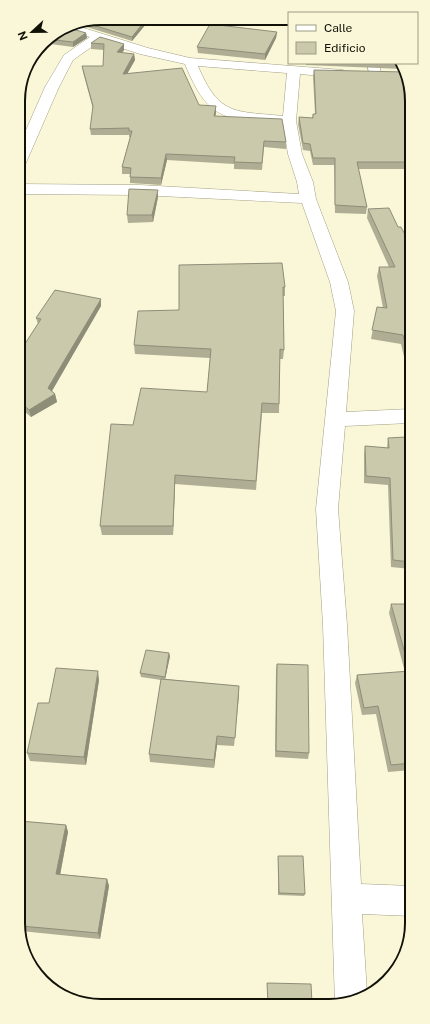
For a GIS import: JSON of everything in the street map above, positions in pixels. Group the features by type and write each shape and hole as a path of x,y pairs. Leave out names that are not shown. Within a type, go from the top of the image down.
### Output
{"street":[{"path":"76,29 98,37 190,62 294,71 358,74 374,69 390,74"},
{"path":"25,149 52,88 68,58 98,37"},
{"path":"190,62 199,84 212,104 226,112 289,120"},
{"path":"294,71 289,120 295,154 308,199 339,282 345,311 327,510 335,625 351,995"},
{"path":"25,189 140,190 308,199"},
{"path":"334,420 405,416"},
{"path":"346,898 405,901"}],"building":[{"path":"94,25 141,25 132,37"},
{"path":"209,25 277,32 265,54 197,47"},
{"path":"75,30 86,33 73,42 56,40"},
{"path":"100,37 124,44 117,52 134,54 123,74 182,68 199,105 216,106 214,116 282,119 286,142 264,141 262,163 234,162 235,157 166,154 161,178 130,177 131,168 122,167 132,131 129,131 129,128 90,129 93,106 82,66 103,66 104,44 91,43"},
{"path":"314,70 399,72 405,101 405,162 357,162 367,207 335,205 335,158 313,158 310,144 303,143 299,117 313,118 313,114 316,114"},
{"path":"129,189 158,190 152,215 127,215"},
{"path":"389,208 398,227 401,227 405,235 405,344 403,335 372,330 377,307 387,308 379,267 395,267 368,209"},
{"path":"282,263 285,287 283,287 284,350 280,349 279,404 262,403 256,481 175,475 173,526 100,526 111,424 133,425 141,388 207,392 211,349 134,345 138,311 179,310 179,265"},
{"path":"55,290 101,299 48,388 55,394 29,410 25,406 25,344 41,319 36,318"},
{"path":"405,437 405,561 393,560 390,478 366,476 365,446 389,448 388,438"},
{"path":"391,604 405,604 405,653"},
{"path":"146,650 169,653 165,677 140,673"},
{"path":"277,664 308,665 309,753 276,751"},
{"path":"56,668 98,671 84,757 27,753 38,703 49,703"},
{"path":"405,671 405,764 391,765 378,706 364,708 357,675"},
{"path":"161,679 239,686 235,738 217,736 214,760 149,754"},
{"path":"25,821 66,825 56,874 107,879 98,933 25,926"},
{"path":"278,856 303,856 305,894 279,893"},
{"path":"267,983 311,984 312,999 268,999"}]}
